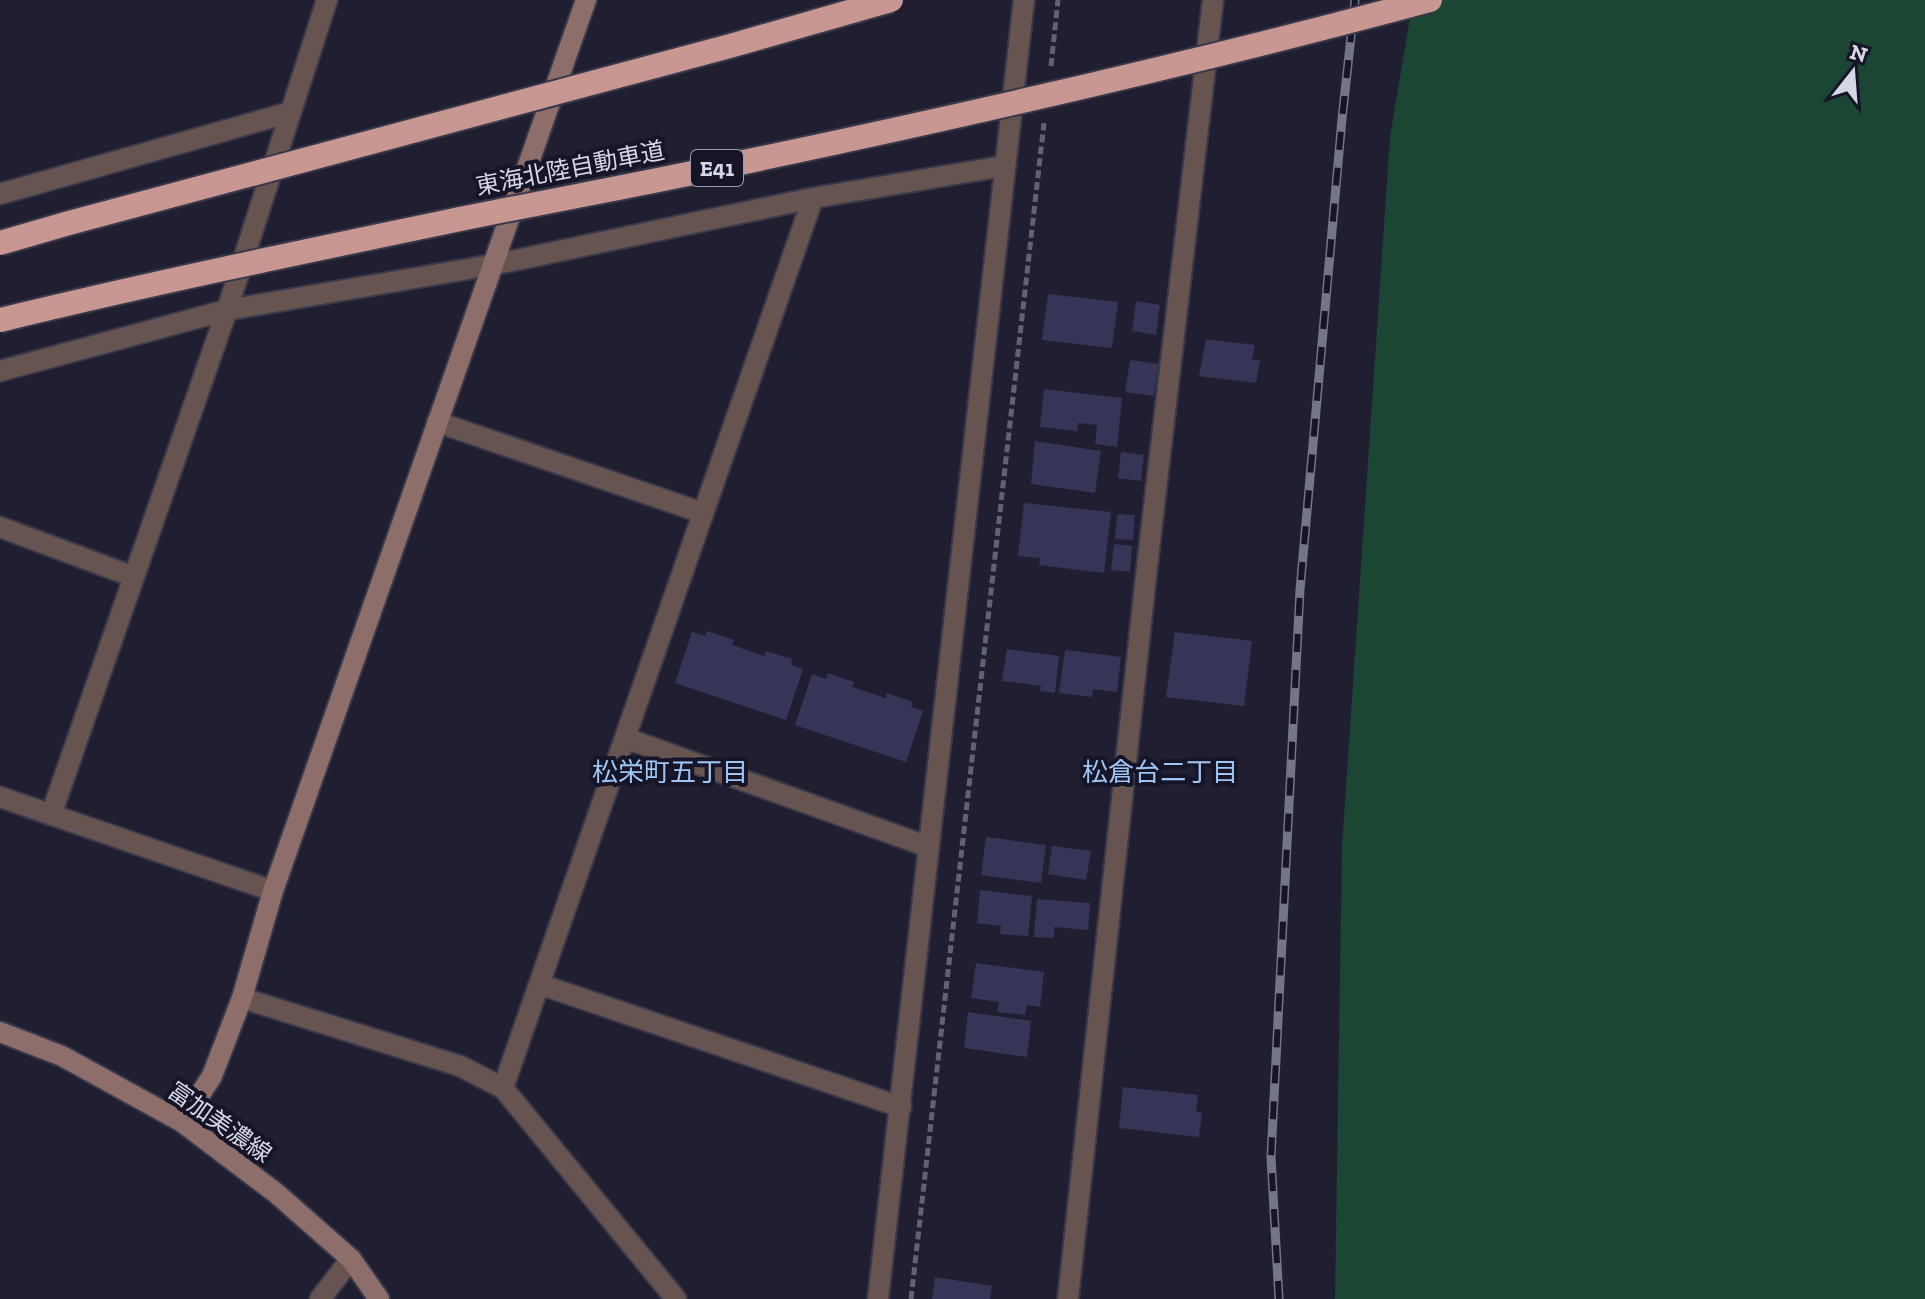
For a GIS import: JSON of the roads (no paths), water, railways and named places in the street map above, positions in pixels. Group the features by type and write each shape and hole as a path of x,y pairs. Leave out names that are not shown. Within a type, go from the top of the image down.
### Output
{"highway":[{"path":"0,243 891,0"},
{"name":"東海北陸自動車道","path":"0,320 85,299 1029,100 1230,53 1430,0"}],"street":[{"path":"51,815 227,310 327,0"},
{"path":"182,1122 212,1076 242,998 273,891 586,0"},
{"path":"878,1299 1024,0"},
{"path":"1068,1299 1213,0"},
{"path":"0,194 291,112"},
{"path":"0,371 227,310 492,265 813,198 1004,166"},
{"path":"0,178 26,187"},
{"path":"503,1088 813,198"},
{"path":"437,422 703,513"},
{"path":"0,527 134,577"},
{"path":"625,738 929,847"},
{"path":"0,797 273,891"},
{"path":"539,984 901,1107"},
{"path":"242,998 460,1066 503,1088 676,1299"},
{"name":"富加美濃線","path":"0,1032 62,1056 182,1122 276,1193 351,1259 379,1299"},
{"path":"320,1299 351,1259"}],"railway":[{"path":"1279,1299 1271,1157 1300,590 1355,0"}],"district":[{"name":"松栄町五丁目","path":"670,772"},
{"name":"松倉台二丁目","path":"1160,772"}]}
